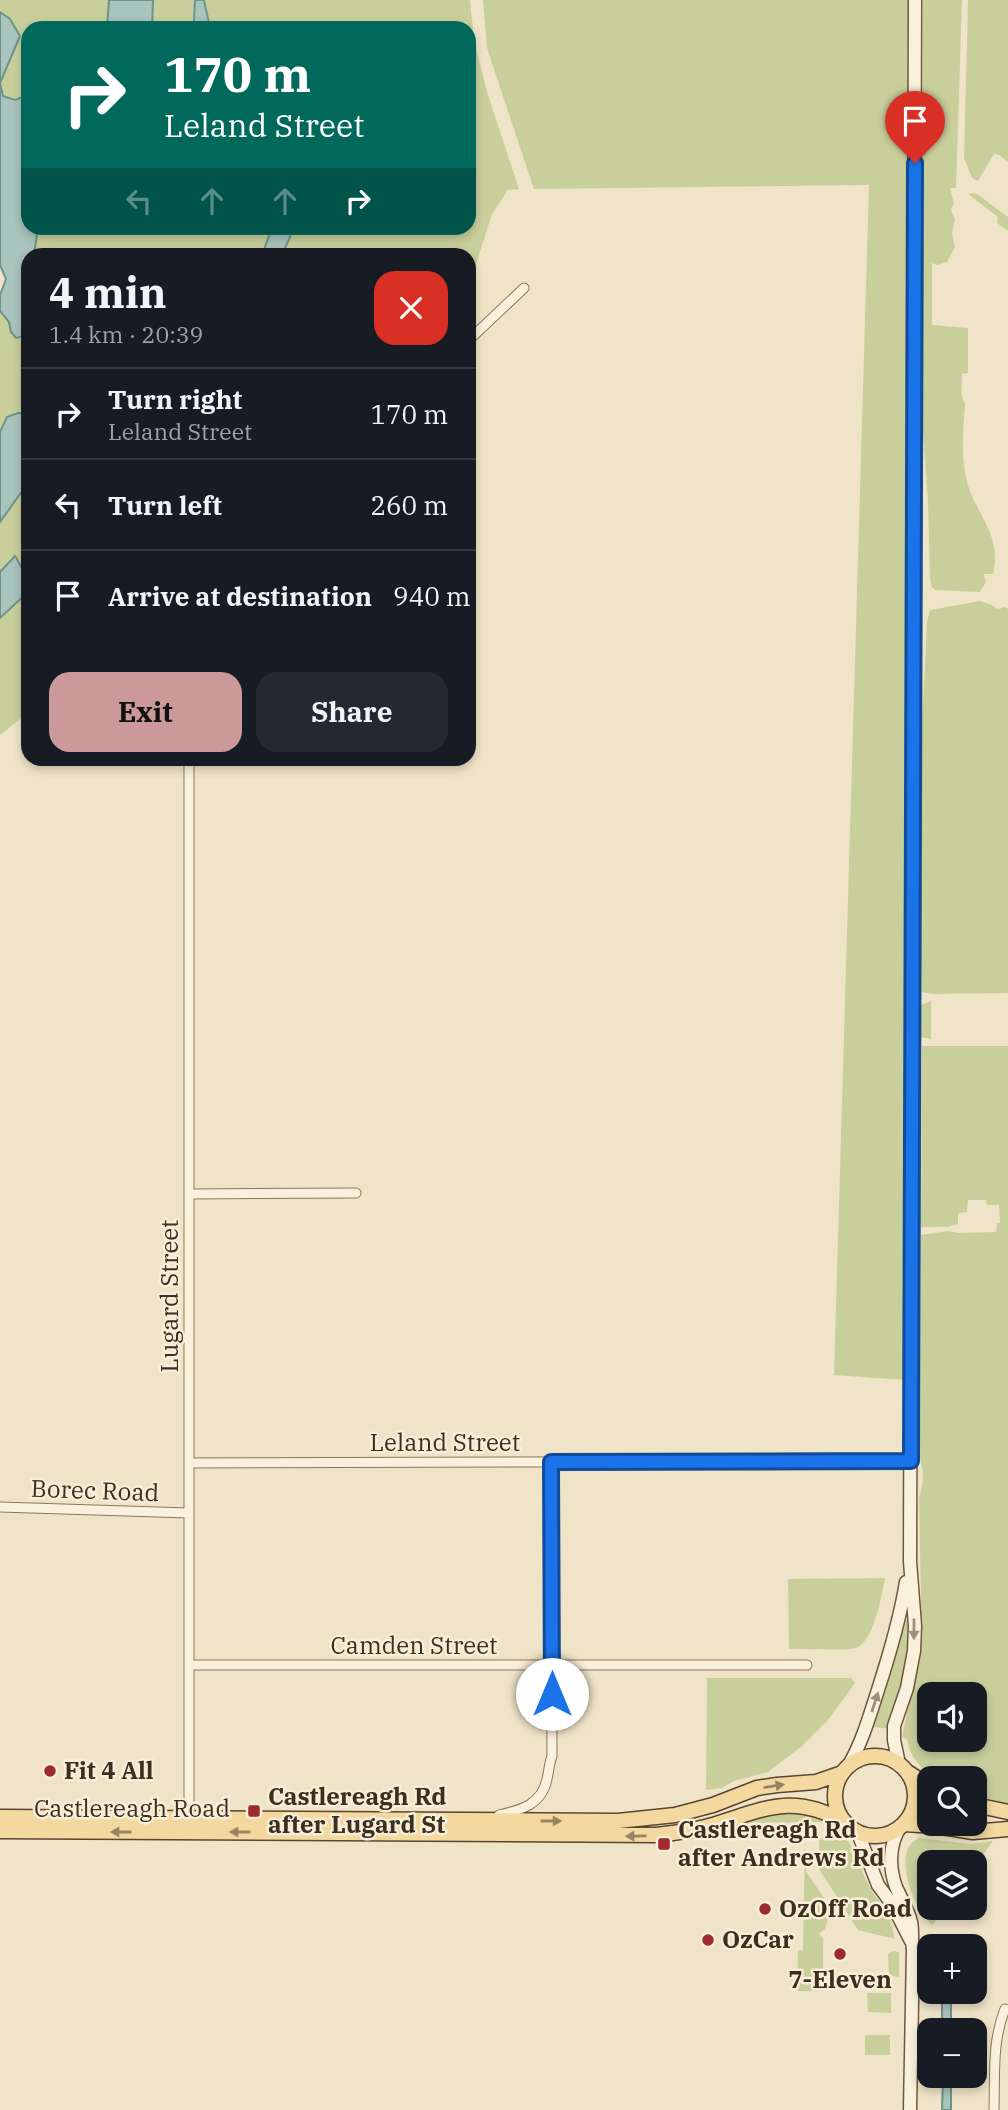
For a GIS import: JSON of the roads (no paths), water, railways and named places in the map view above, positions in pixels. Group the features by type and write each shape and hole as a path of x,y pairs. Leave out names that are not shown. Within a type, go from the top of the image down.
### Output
{"main road":[{"path":"903,1768 915,1793 911,1815 901,1826 883,1836 866,1836 844,1822 837,1811 836,1785 846,1769 857,1760 874,1756 891,1759 917,1778"},
{"name":"Castlereagh Road","path":"0,1831 189,1825 603,1822 660,1818 713,1805 757,1788 816,1782 846,1769"},
{"name":"Castlereagh Road","path":"0,1817 189,1825 656,1835 694,1830 765,1807 785,1805 808,1807 831,1814 844,1822"},
{"path":"987,1808 1008,1812"},
{"path":"901,1826 936,1826 973,1832 1008,1829"}],"street":[{"path":"903,1768 894,1740 894,1726 907,1688 914,1651 915,1626 910,1561 915,0"},
{"path":"476,333 524,288"},
{"name":"Lugard Street","path":"189,766 189,1825"},
{"path":"189,1194 356,1193"},
{"name":"Leland Street","path":"189,1463 911,1461"},
{"path":"470,1821 510,1813 532,1804 543,1793 552,1756 551,1462"},
{"name":"Borec Road","path":"0,1507 189,1513"},
{"path":"846,1769 863,1736 886,1667 900,1618 910,1561"},
{"name":"Camden Street","path":"189,1665 807,1665"},
{"path":"901,1826 894,1837 891,1869 912,1925 911,1941"},
{"path":"858,1833 878,1885 892,1904 913,1949 911,2110"},
{"path":"994,2110 996,2045 1005,2009"}],"water":[{"path":"109,0 153,0 152,21 108,21"},
{"path":"195,0 204,0 208,21 194,20"},
{"path":"0,12 10,19 20,36 0,83"},
{"path":"0,83 3,96 15,100 21,98 21,235 37,235 35,248 21,248 21,337 16,338 11,332 9,322 0,311 0,295 6,279 0,265"},
{"path":"269,235 291,235 285,248 265,248"},
{"path":"21,413 21,493 0,522 0,432 7,417"},
{"path":"15,556 21,566 21,598 0,618 0,572"},
{"path":"942,2004 951,2004 951,2018 942,2018"},
{"path":"943,2088 951,2088 951,2110 942,2110"}],"place":[{"name":"Fit 4 All","path":"50,1771"},
{"name":"Castlereagh Rd after Lugard St","path":"254,1811"},
{"name":"Castlereagh Rd after Andrews Rd","path":"664,1844"},
{"name":"OzOff Road","path":"765,1909"},
{"name":"OzCar","path":"708,1940"},
{"name":"7-Eleven","path":"840,1954"}]}
